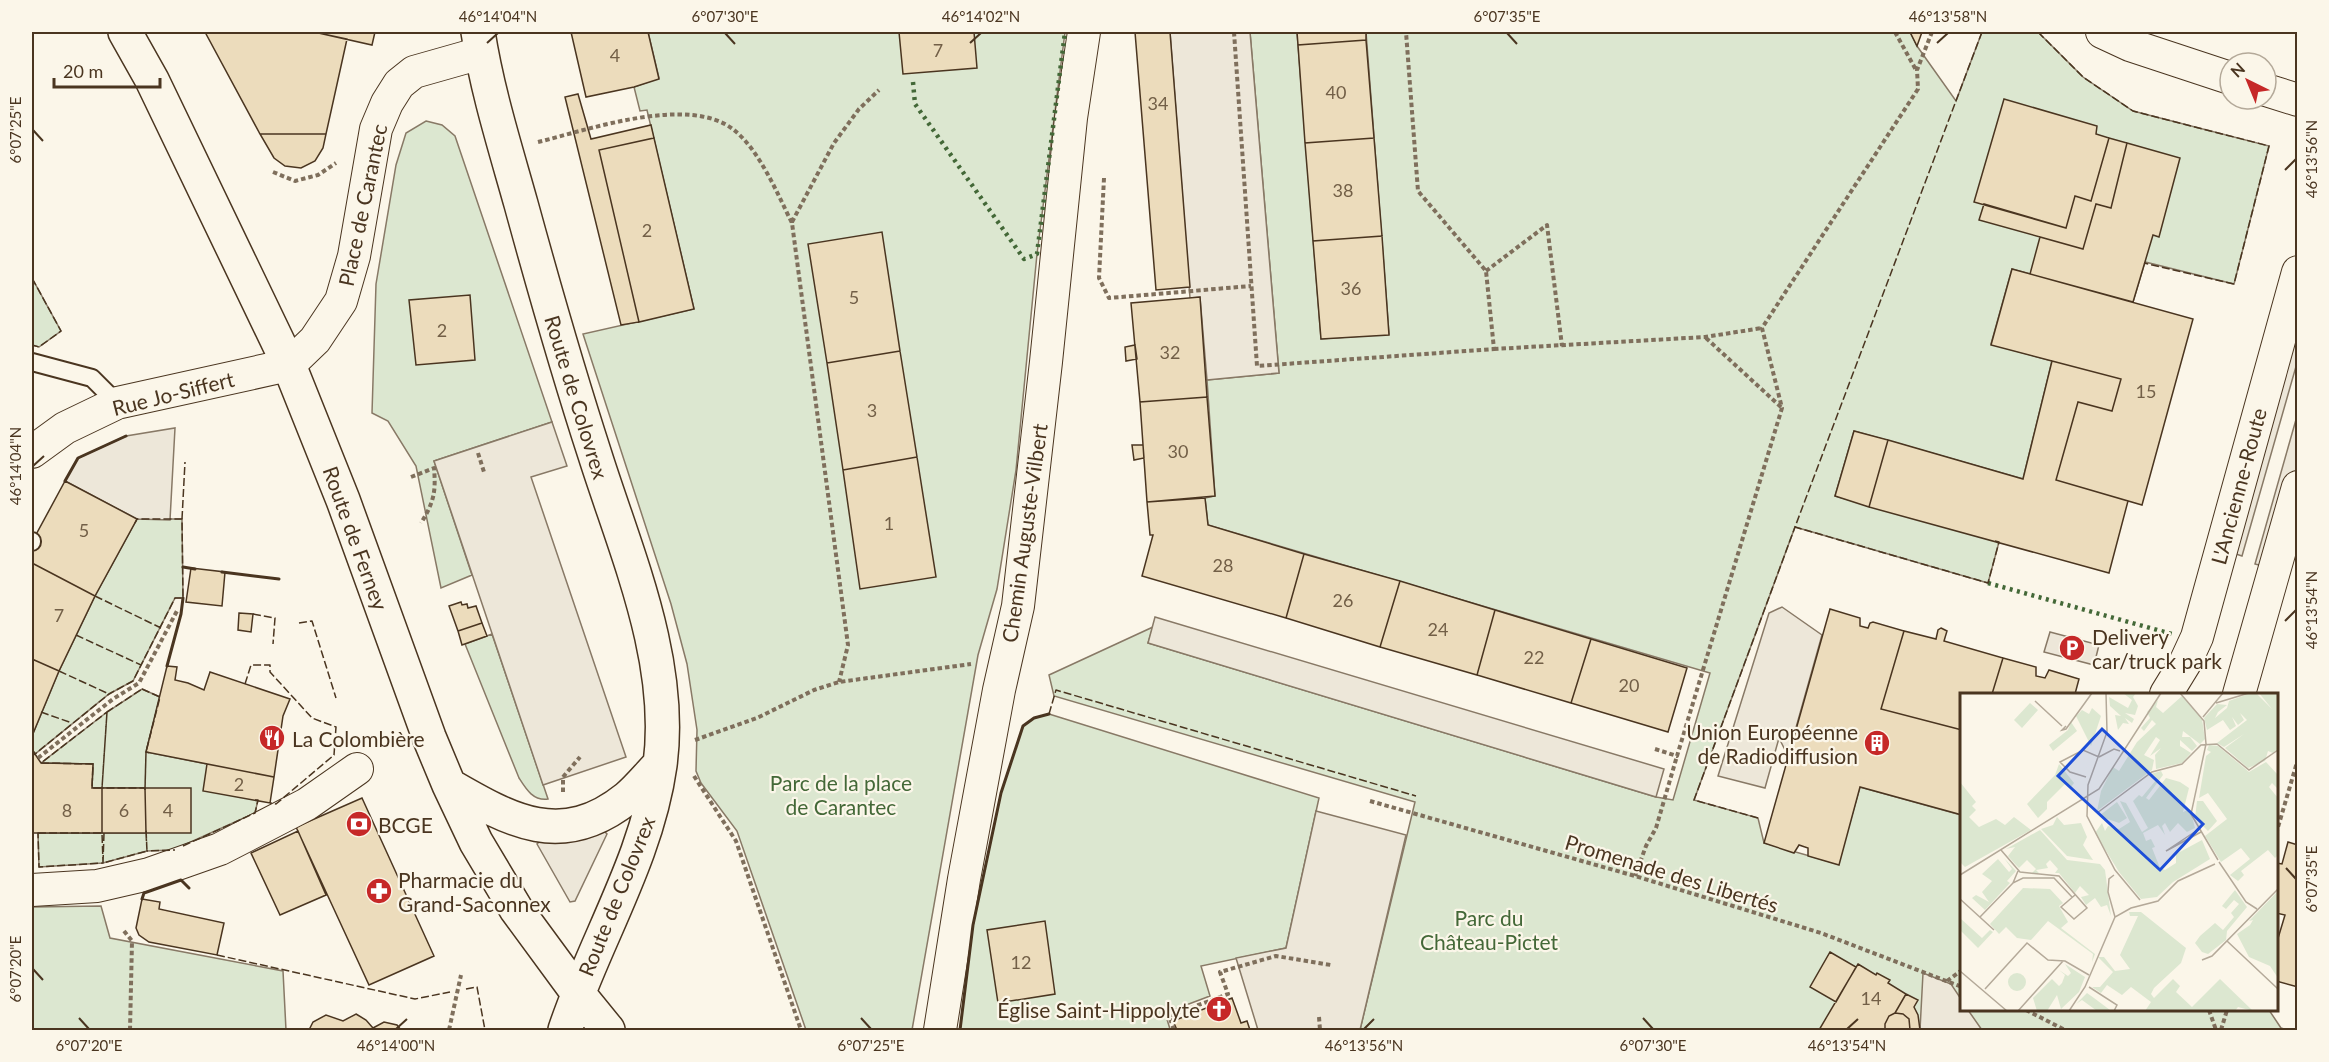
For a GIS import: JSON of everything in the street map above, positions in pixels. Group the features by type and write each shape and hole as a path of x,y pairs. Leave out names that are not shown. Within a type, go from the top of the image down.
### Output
{"street":[{"name":"Route de Ferney","path":"125,32 152,80 289,365 343,500 388,628 449,785 476,842 506,894 577,992 608,1030"},
{"name":"Chemin Auguste-Vilbert","path":"940,1030 964,879 999,690 1018,606 1071,118 1084,32"},
{"path":"2102,32 2130,45 2218,74"},
{"name":"Place de Carantec","path":"289,365 315,340 341,301 354,256 376,129 387,103 399,84 414,72 479,42"},
{"name":"Route de Colovrex","path":"479,42 499,124 565,363 643,607 658,669 662,720 660,764 644,833 577,992 565,1030"},
{"path":"2278,94 2298,100"},
{"name":"L'Ancienne-Route","path":"2167,693 2185,663 2197,637 2298,272"},
{"name":"Rue Jo-Siffert","path":"32,452 65,428 117,403 289,365"},
{"path":"2239,693 2298,487"},
{"name":"Route de Colovrex","path":"449,785 493,810 519,820 544,827 562,827 604,813 628,797 660,764"},
{"path":"32,890 97,886 149,874 220,849 308,804 357,769"}],"lane":[{"path":"32,362 92,378 117,403"}],"path":[{"path":"1234,32 1257,366 1705,337 1762,328"},
{"path":"1406,32 1418,191 1486,271 1494,349"},
{"path":"1895,32 1917,70"},
{"path":"1635,876 1646,846 1656,828 1782,408 1762,328 1918,89 1917,70 1932,32"},
{"path":"792,223 834,143 859,110 879,90"},
{"path":"530,144 648,116 672,114 714,119 734,130 768,175 792,223 848,645 839,682"},
{"path":"273,172 295,181 318,175 344,158"},
{"path":"1104,178 1100,278 1109,298 1251,286"},
{"path":"1486,271 1547,225 1562,345"},
{"path":"1705,337 1782,408"},
{"path":"477,453 484,472"},
{"path":"411,477 434,468 435,486 432,504 421,523"},
{"path":"38,758 113,699 139,683 178,609"},
{"path":"699,739 757,718 814,690 839,682 980,663"},
{"path":"1655,749 1677,756"},
{"path":"562,797 563,777 580,757"},
{"path":"2278,830 2298,759"},
{"path":"692,771 736,840 801,1030"},
{"name":"Promenade des Libertés","path":"1370,801 1635,876 1821,933 1960,986"},
{"path":"124,931 132,941 130,1030"},
{"path":"1174,1030 1169,1016 1228,993 1220,972 1276,956 1331,965"},
{"path":"1947,982 1960,972"},
{"path":"449,1030 461,975"},
{"path":"2028,1011 2065,1030"},
{"path":"2209,1011 2216,1030"},
{"path":"2221,1030 2227,1011"},
{"path":"1319,1017 1320,1030"}],"green space":[{"name":"Parc de la place de Carantec","path":"648,32 1065,32 1037,254 1016,470 997,589 978,655 912,1030 806,1030 737,831 701,783 696,771 697,730 687,664 671,604 583,334 694,309 647,110 640,111 634,87 659,78"},
{"name":"Parc du Château-Pictet","path":"1250,32 1297,32 1321,339 1389,334 1366,32 1910,32 1917,46 1956,101 1982,32 2038,32 2083,77 2133,111 2269,146 2234,284 2145,262 2133,302 2012,269 1991,344 2052,361 2023,479 1854,431 1835,496 1999,542 1988,583 1795,527 1694,800 1758,818 1764,843 1838,864 1860,787 1960,815 1960,1011 2270,1011 2281,1028 2287,1030 1360,1030 1415,802 1054,696 1049,675 1153,627 1148,643 1656,797 1673,800 1710,673 1208,525 1205,498 1215,496 1207,380 1279,373"},
{"path":"426,121 442,125 455,136 552,422 434,461 472,575 441,588 416,466 388,421 372,413 376,284 396,165 406,133"},
{"path":"32,278 61,331 39,347 32,345"},
{"path":"137,519 182,519 183,598 175,598 133,681 109,694 35,754 32,749 32,736 59,671 95,596"},
{"path":"492,634 548,799 534,796 519,778 465,644"},
{"path":"142,689 160,697 146,752 207,764 258,800 255,813 173,850 147,851 103,863 39,867 38,833 146,833 145,788 92,788 93,764 41,763 107,712"},
{"path":"1049,714 1319,798 1286,948 1201,966 1210,996 1165,1013 1170,1029 960,1030 973,925 1001,793 1023,726 1034,718"},
{"path":"101,906 110,938 283,971 286,1030 32,1030 32,907"}],"shaded area":[{"path":"1170,32 1250,32 1279,373 1207,380 1200,297 1190,298"},
{"path":"2297,294 2297,363 2242,556 2221,549"},
{"path":"2297,416 2297,488 2274,569 2255,564"},
{"path":"552,422 567,466 531,477 626,757 543,785 434,461"},
{"path":"175,428 170,520 137,519 65,481 78,458 126,436"},
{"path":"1782,607 1822,635 1788,756 1779,738 1765,788 1718,776 1769,613"},
{"path":"1155,617 1664,769 1656,797 1148,643"},
{"name":"Delivery car/truck park","path":"2050,632 2099,645 2094,665 2044,652"},
{"path":"1316,811 1406,835 1360,1030 1258,1030 1236,958 1286,948"},
{"path":"603,830 607,834 575,901 570,902 537,844 541,840"},
{"path":"1923,973 1951,984 1960,998 1960,1011 1969,1011 1982,1030 1920,1030"}],"building":[{"path":"205,32 314,32 347,39 326,134 260,134"},
{"path":"314,32 375,32 372,45"},
{"path":"571,32 648,32 659,79 586,97"},
{"path":"899,32 974,32 977,68 903,74"},
{"path":"1135,32 1170,32 1190,287 1156,290"},
{"path":"1297,32 1366,32 1366,40 1298,45"},
{"path":"1910,32 1922,32 1917,46"},
{"path":"1366,40 1374,138 1305,143 1298,45"},
{"path":"578,94 591,139 651,125 654,138 599,150 639,322 621,325 565,97"},
{"path":"2004,99 2097,126 2096,134 2109,138 2091,201 2075,196 2066,228 1974,202"},
{"path":"260,134 326,134 323,148 315,161 301,168 285,166 274,158"},
{"path":"654,138 694,309 639,322 599,150"},
{"path":"1374,138 1382,236 1313,241 1305,143"},
{"path":"2109,138 2127,143 2111,208 2096,204 2083,249 1979,220 1984,204 2066,228 2075,196 2091,201"},
{"path":"2127,143 2180,158 2159,237 2153,235 2133,302 2030,274 2040,237 2083,249 2096,204 2111,208"},
{"path":"882,232 900,351 827,363 808,244"},
{"path":"1382,236 1389,335 1321,339 1313,241"},
{"path":"2012,269 2193,319 2142,505 2056,480 2078,402 2112,411 2121,379 1991,345"},
{"path":"470,295 475,360 416,365 409,300"},
{"path":"1200,297 1207,397 1140,402 1131,303"},
{"path":"1135,345 1137,359 1126,361 1125,347"},
{"path":"900,351 917,457 843,470 827,363"},
{"path":"2052,361 2121,379 2112,411 2078,402 2056,480 2128,501 2109,573 1869,507 1888,440 2023,479"},
{"path":"1207,397 1215,496 1147,502 1140,402"},
{"path":"1854,431 1888,440 1869,507 1835,496"},
{"path":"1132,445 1143,445 1144,458 1134,460"},
{"path":"917,457 936,577 860,589 843,470"},
{"path":"65,481 137,519 95,596 32,563 32,542"},
{"path":"1205,498 1208,525 1304,554 1286,618 1142,576 1153,535 1150,535 1147,502"},
{"path":"1304,554 1400,581 1380,647 1286,618"},
{"path":"32,563 95,596 59,671 32,659"},
{"path":"191,568 225,572 222,606 186,602"},
{"path":"1400,581 1495,610 1477,675 1380,647"},
{"path":"461,602 462,605 467,604 468,608 476,606 482,623 458,631 449,606"},
{"name":"Union Européenne de Radiodiffusion","path":"1830,609 1860,618 1860,626 1868,628 1873,622 1904,631 1881,709 1960,729 1960,814 1860,787 1839,865 1808,856 1808,848 1799,845 1794,853 1764,843"},
{"path":"1495,610 1591,639 1571,703 1477,675"},
{"path":"239,613 253,614 251,632 238,630"},
{"path":"482,623 487,636 462,645 458,631"},
{"path":"1941,628 1947,631 1944,641 2003,658 1992,693 1960,693 1960,729 1881,709 1904,631 1936,639 1938,630"},
{"path":"1591,639 1687,668 1668,732 1571,703"},
{"path":"2003,658 2036,667 2036,676 2045,678 2049,670 2079,679 2075,693 1992,693"},
{"path":"32,659 59,671 32,736"},
{"path":"167,666 177,667 175,680 204,690 210,672 290,699 283,716 274,777 146,752"},
{"path":"35,754 41,763 93,764 92,788 102,788 102,833 32,833 32,756"},
{"path":"207,764 274,777 270,803 203,791"},
{"path":"102,788 145,788 146,833 102,833"},
{"path":"145,788 191,788 191,833 146,833"},
{"path":"362,798 434,956 369,985 296,827"},
{"path":"298,831 326,895 280,915 251,853"},
{"path":"2288,842 2298,845 2298,987 2278,982 2278,938 2285,915 2278,913 2278,863 2282,864"},
{"path":"142,899 160,902 159,909 224,923 217,955 149,942 139,935 136,928"},
{"path":"1045,921 1055,994 998,1003 987,930"},
{"path":"1830,952 1856,967 1836,1002 1810,987"},
{"path":"1858,964 1890,980 1888,983 1906,994 1895,1013 1889,1016 1885,1030 1819,1030"},
{"path":"1906,994 1918,1000 1914,1007 1918,1015 1920,1030 1910,1030 1909,1019 1903,1014 1895,1013"},
{"name":"Église Saint-Hippolyte","path":"1232,998 1241,1023 1247,1021 1250,1030 1177,1030 1173,1021"},
{"path":"1895,1013 1903,1014 1909,1019 1910,1030 1885,1030 1889,1016"},
{"path":"356,1014 373,1028 384,1022 397,1025 401,1030 309,1030 313,1022 326,1015 343,1021"}],"hedge":[{"path":"913,82 915,104 1024,259 1037,254 1065,32"},
{"path":"1988,583 2172,634"}],"fence":[{"path":"1982,32 1795,527 1988,583 1999,542 1995,541"},
{"path":"2038,32 2083,77 2133,111 2269,146 2234,284 2144,263"},
{"path":"32,278 61,331 39,347 32,345"},
{"path":"182,519 185,462"},
{"path":"32,749 35,754 109,694 133,681 175,598 183,598 182,519 137,519 135,523"},
{"path":"1758,818 1694,800 1795,527"},
{"path":"95,596 161,628"},
{"path":"253,614 275,618 273,644"},
{"path":"299,623 312,621 336,698"},
{"path":"76,635 141,665"},
{"path":"245,684 251,665 270,665 270,672 312,718 336,727 334,755 276,804 270,803"},
{"path":"59,671 109,694"},
{"path":"142,689 160,697 146,752 145,788 102,788 107,712 142,689"},
{"path":"1049,714 1056,690 1416,796"},
{"path":"41,712 72,723"},
{"path":"107,712 102,788 92,788 93,764 41,763 107,712"},
{"path":"145,790 146,752 150,753"},
{"path":"183,846 255,813 258,800 255,800"},
{"path":"104,833 103,863 147,851 146,829"},
{"path":"38,833 102,833 103,863 39,867 38,833"},
{"path":"146,833 147,851 175,850"},
{"path":"217,955 415,999 450,992"},
{"path":"466,989 477,987 485,1030"}],"wall":[{"path":"65,481 78,458 126,436"},
{"path":"183,567 195,569"},
{"path":"222,572 279,579"},
{"path":"167,666 183,598"},
{"path":"960,1030 973,925 1001,793 1023,726 1034,718 1049,714"},
{"path":"142,899 144,893 181,880 189,888"}],"place":[{"name":"Delivery car/truck park","path":"2072,648"},
{"name":"La Colombière","path":"272,738"},
{"name":"Union Européenne de Radiodiffusion","path":"1877,743"},
{"name":"BCGE","path":"359,824"},
{"name":"Pharmacie du Grand-Saconnex","path":"379,891"},
{"name":"Église Saint-Hippolyte","path":"1219,1009"}]}
